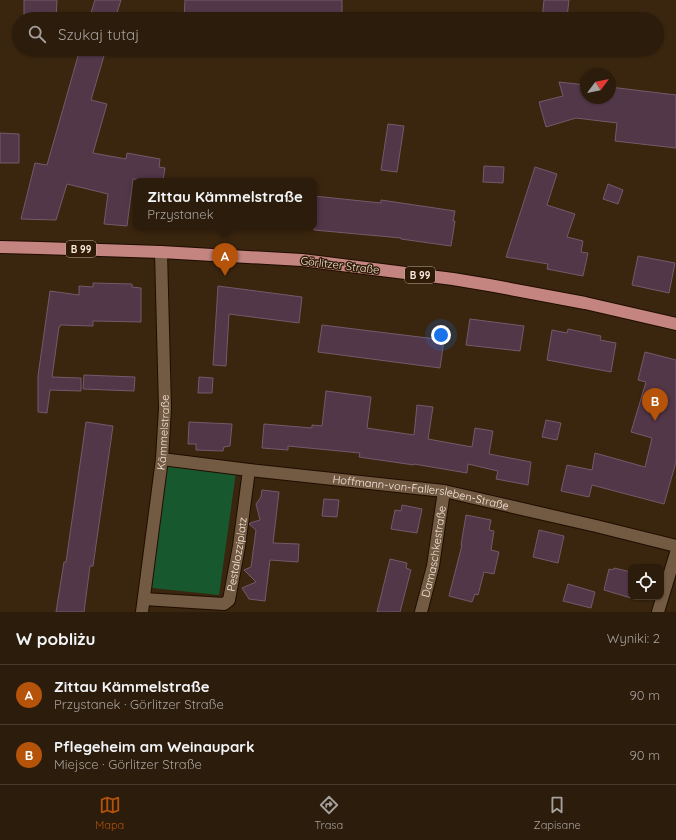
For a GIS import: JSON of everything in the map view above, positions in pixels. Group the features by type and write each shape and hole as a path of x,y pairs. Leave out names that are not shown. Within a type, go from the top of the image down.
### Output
{"main road":[{"name":"Görlitzer Straße","path":"0,247 161,252 302,260 490,285 585,303 676,324"}],"street":[{"name":"Kämmelstraße","path":"142,612 162,459 165,408 161,252"},
{"name":"Hoffmann-von-Fallersleben-Straße","path":"162,459 444,491 676,546"},
{"name":"Pestalozziplatz","path":"144,599 224,604 228,600 239,546 249,470"},
{"name":"Damaschkestraße","path":"421,612 433,566 444,491"},
{"path":"658,612 676,553"}],"green space":[{"path":"165,466 236,472 219,595 152,588"}],"building":[{"path":"24,0 57,0 56,12 24,12"},
{"path":"95,0 121,0 117,12 91,12"},
{"path":"185,0 342,0 342,12 184,12"},
{"path":"544,0 569,0 568,12 543,12"},
{"path":"78,56 104,56 91,100 107,104 93,153 126,159 127,153 160,159 159,167 165,168 163,178 133,178 127,226 104,224 108,194 67,184 56,220 21,219 35,163 47,165"},
{"path":"559,82 580,84 580,104 616,104 616,88 676,95 676,148 615,141 617,123 576,118 546,127 539,102 563,96"},
{"path":"388,124 404,126 397,172 381,170"},
{"path":"0,133 19,134 19,163 0,163"},
{"path":"484,166 504,167 503,183 483,182"},
{"path":"535,167 557,174 547,205 575,214 567,237 583,241 581,252 588,253 583,276 547,269 548,264 506,257"},
{"path":"608,184 623,190 618,204 603,199"},
{"path":"317,196 381,203 381,200 455,211 451,246 401,238 314,230 317,230"},
{"path":"638,256 675,263 669,293 632,285"},
{"path":"93,283 132,284 132,287 141,288 141,322 93,321 93,326 60,325 52,377 81,378 81,391 50,390 47,413 38,412 38,376 50,291 79,295 79,286 93,287"},
{"path":"218,286 302,297 299,323 229,314 226,366 213,365"},
{"path":"470,319 524,326 520,351 466,345"},
{"path":"322,325 444,340 440,368 318,352"},
{"path":"568,329 601,336 600,340 616,343 611,372 547,360 552,330 567,333"},
{"path":"645,352 676,360 676,462 664,504 592,485 589,497 561,491 567,465 592,470 595,453 645,467 652,438 631,432 646,382 638,380"},
{"path":"84,375 135,377 134,391 83,389"},
{"path":"199,377 213,378 212,393 198,393"},
{"path":"326,391 371,397 367,428 414,435 417,405 433,407 428,439 472,447 475,428 493,431 489,454 531,462 528,485 496,479 498,471 468,464 467,473 359,457 360,453 288,446 288,450 262,448 264,424 312,428 312,425 322,426"},
{"path":"546,420 561,423 557,440 542,437"},
{"path":"86,422 113,426 93,566 90,566 84,612 56,612 64,562 66,562"},
{"path":"189,422 232,424 230,446 224,447 223,451 196,450 196,444 188,444"},
{"path":"262,490 279,492 273,543 299,544 298,562 270,560 265,601 249,599 242,588 256,582 244,570 251,567 256,530 249,524 260,520 256,504 261,497"},
{"path":"324,499 339,500 337,517 322,516"},
{"path":"402,505 422,509 417,533 391,529 395,510 401,511"},
{"path":"466,515 491,520 489,530 494,531 491,550 499,552 494,574 484,572 478,595 475,594 472,602 449,596 462,545"},
{"path":"539,530 564,536 558,563 533,557"},
{"path":"390,559 407,563 406,568 411,570 400,612 377,612"},
{"path":"614,568 628,571 628,597 604,590 609,569 613,570"},
{"path":"568,584 595,592 591,608 563,601"}],"place":[{"name":"Zittau Kämmelstraße","path":"225,276"},
{"name":"Pflegeheim am Weinaupark","path":"655,421"}]}
